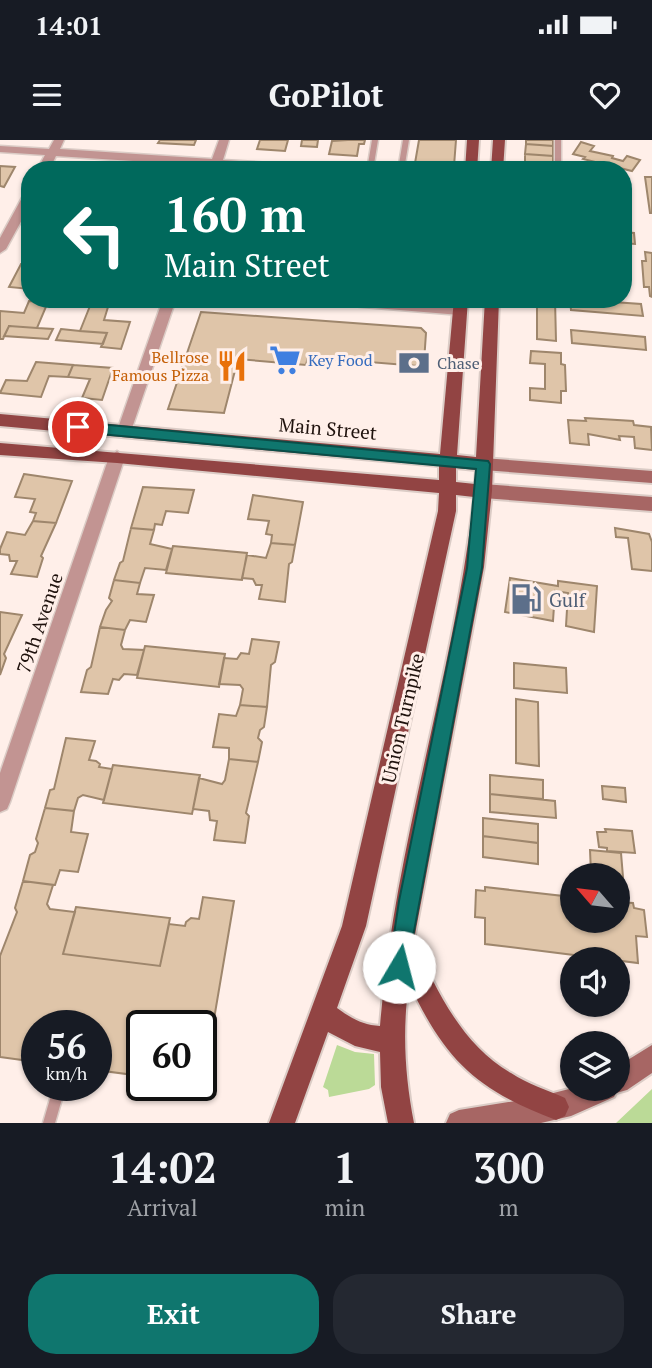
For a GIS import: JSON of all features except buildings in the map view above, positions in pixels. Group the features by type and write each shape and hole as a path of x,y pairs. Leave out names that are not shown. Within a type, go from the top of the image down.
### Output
{"main road":[{"path":"472,161 473,140"},
{"path":"498,161 499,140"},
{"name":"Union Turnpike","path":"282,1123 354,926 444,525 461,308"},
{"path":"401,1123 394,1087 392,1039 395,994 408,901 475,568 482,491 492,308"},
{"name":"Main Street","path":"0,420 652,477"},
{"path":"0,449 652,504"},
{"path":"403,940 420,986 455,1043 486,1073 523,1097 556,1107"},
{"path":"323,1013 350,1032 368,1040 392,1039"},
{"path":"630,1073 652,1058"},
{"path":"459,1123 580,1101"}],"street":[{"path":"48,161 59,140"},
{"path":"217,161 224,140"},
{"path":"0,149 157,161"},
{"path":"0,249 21,210"},
{"path":"124,431 167,308"},
{"name":"79th Avenue","path":"0,802 117,457"}],"lane":[{"path":"372,161 375,140"},
{"path":"402,161 406,140"},
{"path":"558,140 558,161"},
{"path":"48,1123 55,1101"}],"green space":[{"path":"337,1045 355,1052 374,1054 375,1085 369,1089 329,1097 328,1090 323,1087"},
{"path":"652,1089 652,1123 616,1123"}],"place":[{"name":"Key Food","path":"285,360"},
{"name":"Chase","path":"414,363"},
{"name":"Bellrose Famous Pizza","path":"232,366"},
{"name":"Gulf","path":"526,599"}],"route":[{"path":"78,427 483,464 475,568 408,901 399,967"}]}
